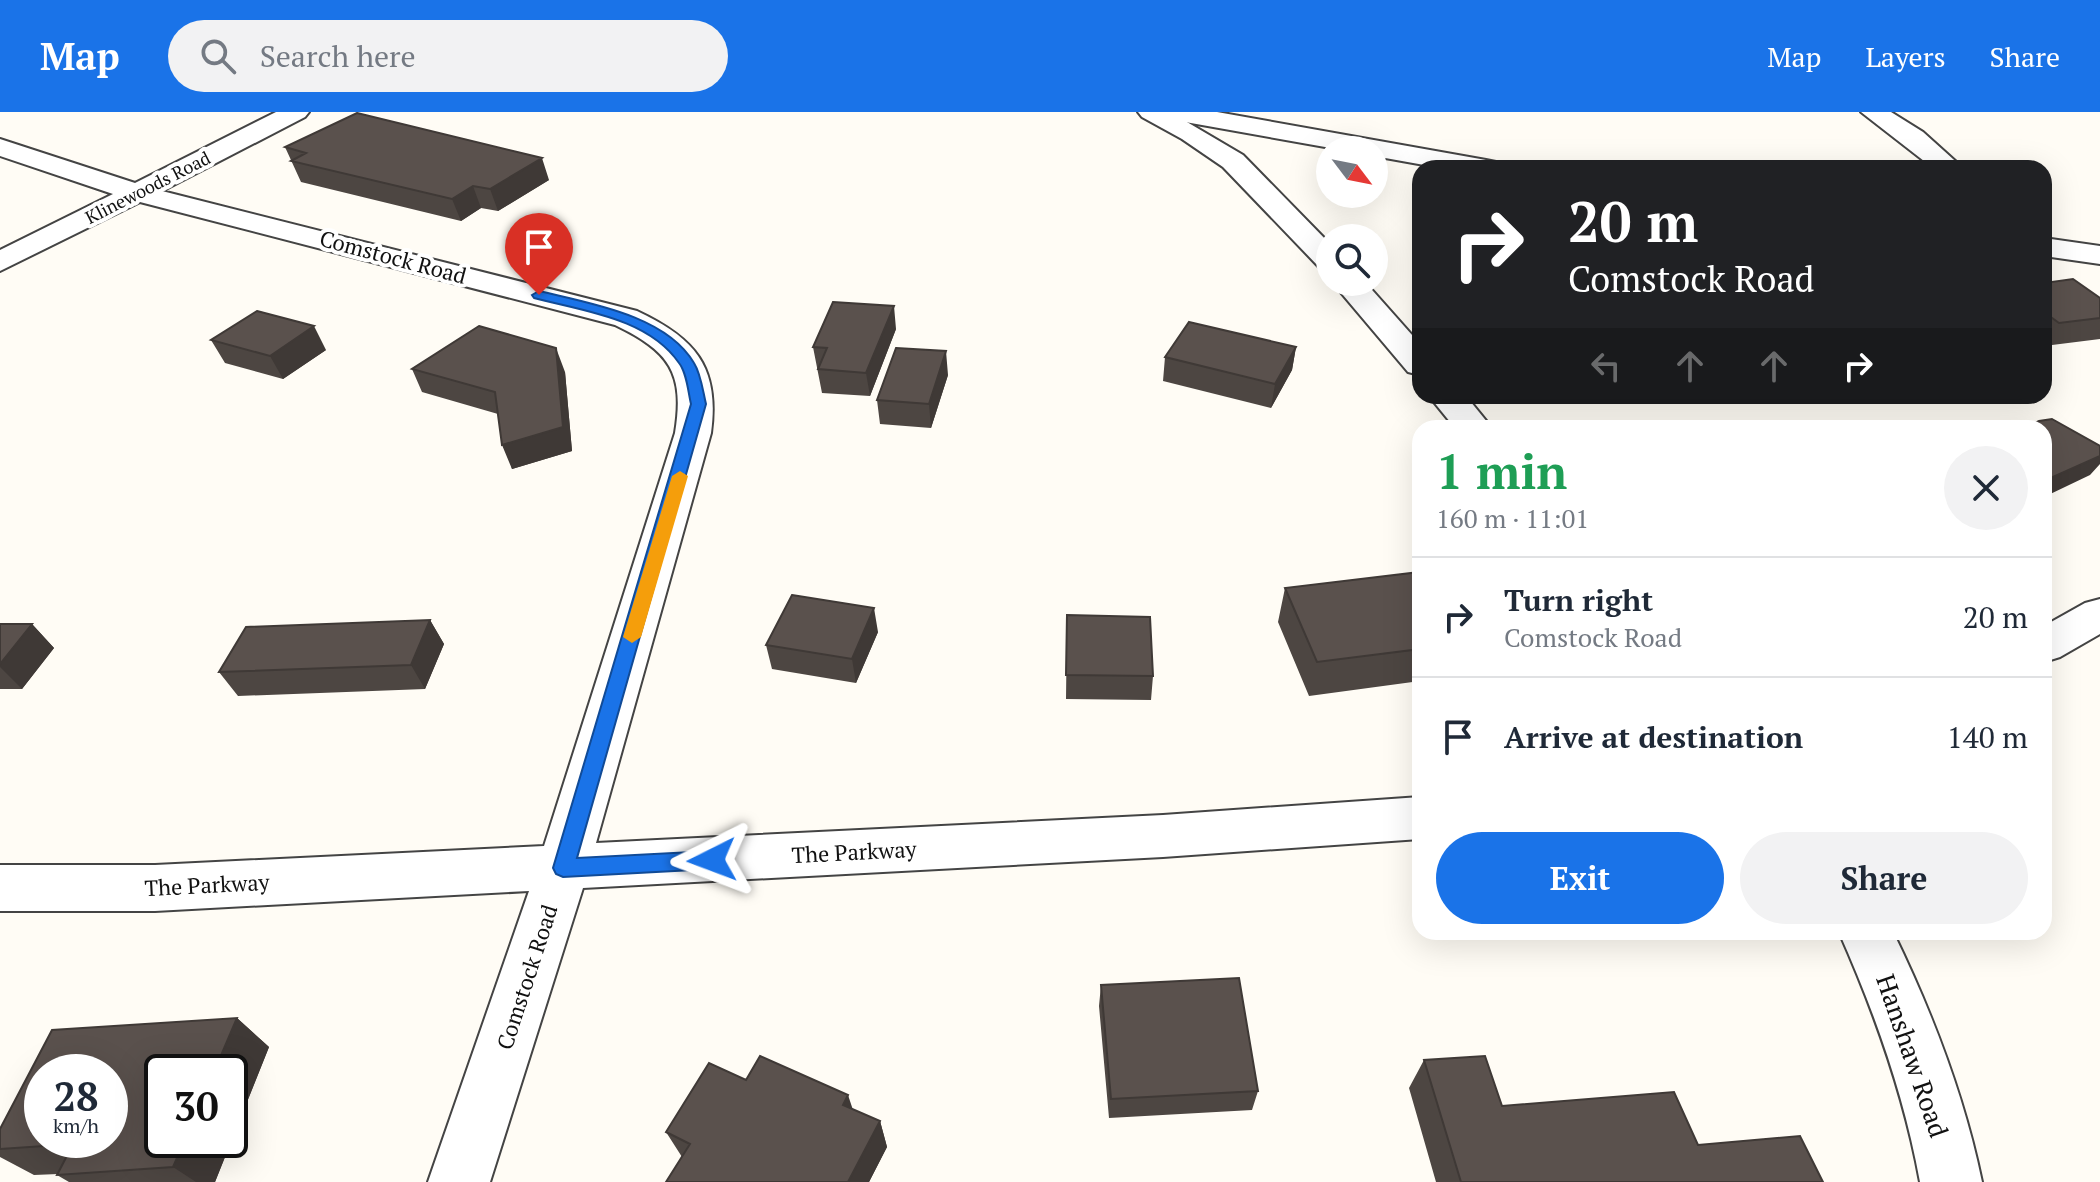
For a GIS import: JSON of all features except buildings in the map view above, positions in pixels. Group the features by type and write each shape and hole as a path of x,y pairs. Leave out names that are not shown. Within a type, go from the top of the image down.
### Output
{"street":[{"name":"Klinewoods Road","path":"0,262 296,112"},
{"path":"1151,112 1191,133 1233,161 1316,247"},
{"path":"1174,112 1441,160"},
{"path":"1874,112 1914,138 1940,160"},
{"name":"Comstock Road","path":"0,147 138,193 626,318 669,342 688,364 699,404 693,433 563,868 459,1182"},
{"path":"2052,248 2100,255"},
{"path":"1360,296 1412,356"},
{"path":"1454,404 1467,420"},
{"path":"2052,641 2100,614"},
{"name":"The Parkway","path":"0,888 155,888 563,868 1147,837 1412,819"},
{"name":"Hanshaw Road","path":"1870,940 1908,1027 1947,1154 1951,1182"}],"slow traffic":[{"path":"632,637 680,476"}],"route":[{"path":"539,295 626,318 669,342 688,364 699,404 563,868 712,860"}]}
